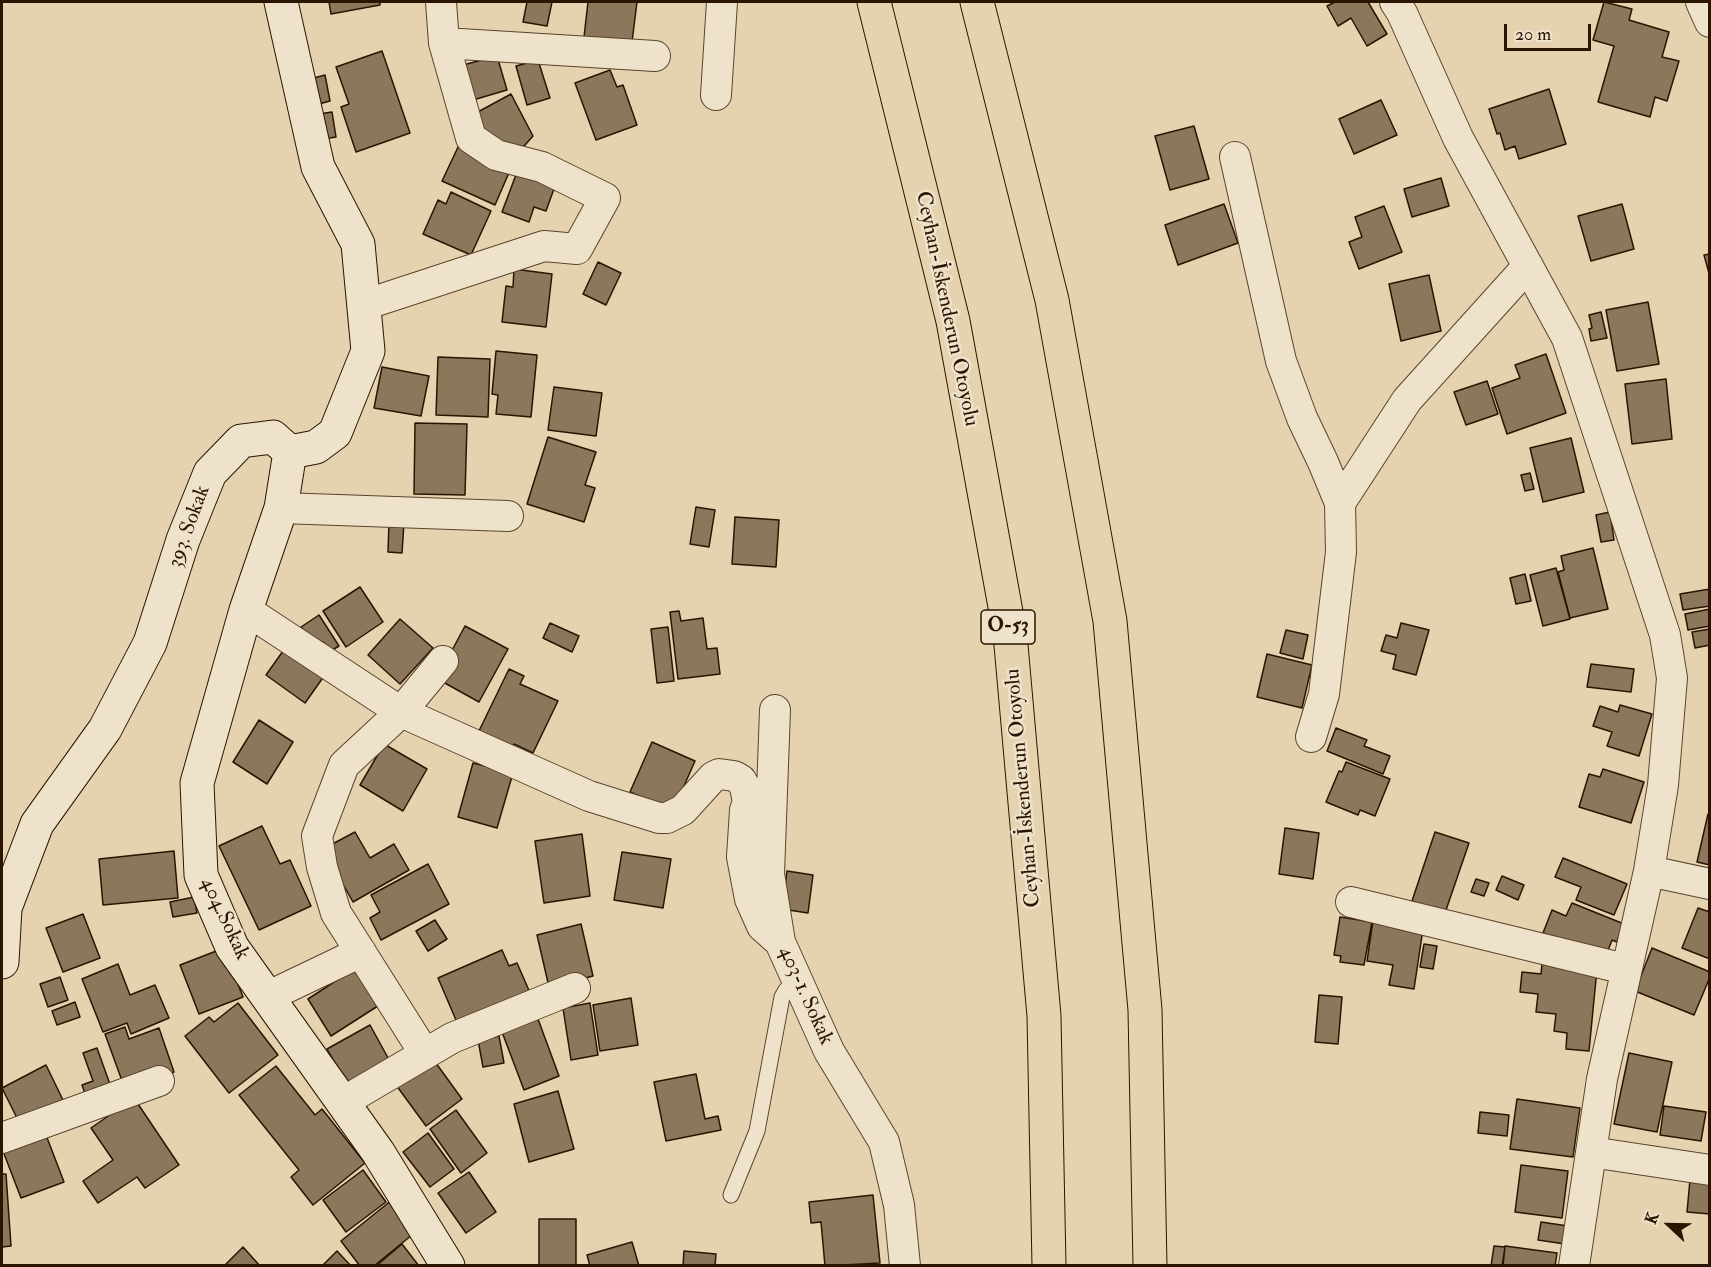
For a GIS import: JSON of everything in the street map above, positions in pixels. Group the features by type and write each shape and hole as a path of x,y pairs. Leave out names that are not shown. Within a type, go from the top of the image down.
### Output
{"highway":[{"name":"Ceyhan-İskenderun Otoyolu","path":"874,2 953,321 1010,634 1044,1016 1049,1266"},
{"path":"977,2 1052,300 1110,621 1145,1010 1150,1266"}],"street":[{"path":"281,2 318,167 358,244 368,351 335,433 316,447 290,453"},
{"path":"364,305 544,246 577,249 605,198 542,167 496,155 471,138 444,43 441,2"},
{"path":"716,95 722,2"},
{"path":"1701,2 1710,22"},
{"path":"1399,5 1458,138 1567,338 1665,634 1672,678 1663,785 1649,871 1625,969 1602,1079 1574,1266"},
{"path":"444,43 655,56"},
{"path":"1235,158 1281,361 1302,418 1340,503 1341,552 1333,623 1324,694 1311,737"},
{"path":"1340,503 1407,400 1528,266"},
{"name":"393. Sokak","path":"2,962 5,908 37,824 105,729 150,643 183,540 210,473 241,441 273,437 290,453"},
{"name":"404.Sokak","path":"290,453 281,508 246,610 197,783 201,875 232,947 378,1152 448,1266"},
{"path":"281,508 508,516"},
{"path":"246,610 401,712 589,796 659,818 674,816 683,810 713,777 719,774 734,776 741,780 748,795 742,857 750,900 762,926 780,942"},
{"path":"425,1054 336,913 322,867 317,836 344,765 401,712 443,661"},
{"name":"403-1. Sokak","path":"775,711 769,874 780,942 829,1051 884,1143 899,1205 905,1266"},
{"path":"1649,871 1710,884"},
{"path":"1351,902 1625,969"},
{"path":"267,997 361,952"},
{"path":"343,1102 452,1038 575,988"},
{"path":"2,1138 159,1081"},
{"path":"1592,1152 1710,1170"}],"lane":[{"path":"731,1195 757,1131 782,997 786,990 798,982"}],"building":[{"path":"329,2 380,2 380,5 331,14"},
{"path":"527,2 552,2 547,26 523,22"},
{"path":"588,2 637,2 632,42 584,37"},
{"path":"1335,2 1368,2 1387,34 1367,46 1351,18 1338,26 1327,6"},
{"path":"1604,2 1632,9 1629,20 1669,32 1662,57 1679,61 1667,101 1655,97 1650,117 1598,102 1614,46 1593,40"},
{"path":"382,51 410,133 356,152 341,107 349,104 336,67"},
{"path":"497,56 507,90 473,100 463,65"},
{"path":"538,60 550,98 527,105 516,66"},
{"path":"610,70 617,87 623,85 637,125 596,140 575,83"},
{"path":"325,75 330,101 319,104 314,78"},
{"path":"1549,89 1566,144 1519,159 1515,146 1505,150 1489,109"},
{"path":"511,94 533,136 517,154 488,138 476,113"},
{"path":"1381,100 1397,135 1354,154 1339,119"},
{"path":"332,112 336,137 323,139 319,114"},
{"path":"1194,126 1209,179 1170,190 1155,136"},
{"path":"459,145 511,168 495,205 442,181"},
{"path":"517,172 555,186 546,211 534,207 529,222 502,212"},
{"path":"1441,178 1449,206 1412,217 1404,189"},
{"path":"451,192 491,211 471,255 423,234 438,200 446,204"},
{"path":"1224,204 1238,243 1178,265 1165,225"},
{"path":"1622,204 1634,249 1591,261 1578,216"},
{"path":"1384,206 1402,252 1359,269 1349,242 1362,237 1355,217"},
{"path":"1710,254 1710,277 1704,255"},
{"path":"598,262 621,273 606,305 583,294"},
{"path":"514,269 552,274 546,327 502,322 506,286 513,287"},
{"path":"1429,275 1441,331 1401,341 1389,284"},
{"path":"1648,302 1659,364 1617,371 1606,310"},
{"path":"1601,312 1607,338 1591,341 1589,329 1592,328 1589,315"},
{"path":"496,351 537,355 531,417 496,414 498,395 492,394"},
{"path":"1546,354 1566,413 1507,434 1492,388 1520,378 1515,365"},
{"path":"438,357 490,359 488,417 436,415"},
{"path":"382,367 429,376 421,416 374,408"},
{"path":"1666,379 1672,439 1632,444 1625,384"},
{"path":"1487,381 1498,414 1466,425 1454,392"},
{"path":"554,387 602,393 596,436 548,430"},
{"path":"415,423 467,424 465,495 414,494"},
{"path":"548,437 596,452 585,485 595,488 584,522 527,504"},
{"path":"1571,438 1584,492 1543,502 1530,448"},
{"path":"1530,473 1534,489 1525,491 1521,475"},
{"path":"696,507 715,510 709,547 690,544"},
{"path":"1610,512 1614,540 1601,542 1596,515"},
{"path":"735,517 779,520 776,567 732,564"},
{"path":"389,522 404,523 402,553 388,552"},
{"path":"1593,548 1608,609 1570,618 1558,572 1564,570 1561,556"},
{"path":"1556,568 1570,619 1543,626 1530,575"},
{"path":"1525,574 1531,601 1516,604 1510,578"},
{"path":"360,587 383,622 346,647 323,611"},
{"path":"1710,589 1710,606 1683,610 1680,594"},
{"path":"1710,609 1710,626 1688,630 1685,614"},
{"path":"679,611 681,621 703,618 707,649 717,648 720,674 678,679 670,612"},
{"path":"319,615 339,646 329,652 323,642 315,648 301,627"},
{"path":"400,619 433,648 400,684 368,655"},
{"path":"550,623 579,636 572,652 543,638"},
{"path":"1401,623 1429,630 1416,675 1393,669 1396,655 1381,651 1386,635 1397,638"},
{"path":"465,626 508,649 479,702 443,682 449,656"},
{"path":"668,627 674,681 657,683 651,629"},
{"path":"1710,629 1710,645 1695,648 1692,632"},
{"path":"1286,630 1308,635 1303,659 1280,653"},
{"path":"288,644 327,672 305,703 266,675"},
{"path":"1267,654 1312,665 1302,708 1257,697"},
{"path":"1591,664 1634,669 1631,692 1587,687"},
{"path":"509,669 524,676 520,684 558,701 533,753 514,744 510,751 477,735"},
{"path":"1620,705 1652,714 1639,756 1607,746 1612,732 1593,726 1600,706 1618,712"},
{"path":"259,720 293,742 267,784 233,762"},
{"path":"1336,728 1367,740 1364,746 1390,756 1383,774 1327,751"},
{"path":"652,742 695,761 673,811 630,792"},
{"path":"384,744 427,769 403,811 360,785"},
{"path":"1346,762 1390,779 1375,816 1360,810 1358,815 1326,802 1339,771 1342,772"},
{"path":"473,763 513,773 497,828 458,817"},
{"path":"1603,769 1644,782 1631,823 1579,807 1589,774 1600,777"},
{"path":"1708,814 1710,814 1710,865 1697,862"},
{"path":"262,826 280,864 290,860 311,906 259,930 219,846"},
{"path":"1285,828 1319,833 1313,879 1279,874"},
{"path":"355,832 370,858 394,844 409,870 353,902 323,849"},
{"path":"1435,832 1469,843 1445,913 1412,901"},
{"path":"582,834 590,896 544,903 535,841"},
{"path":"174,851 178,898 103,905 99,859"},
{"path":"622,852 671,859 663,908 614,900"},
{"path":"1563,858 1627,884 1614,915 1576,900 1581,887 1555,877"},
{"path":"428,864 449,904 381,940 370,918 380,912 371,895"},
{"path":"787,871 813,875 808,913 782,909"},
{"path":"1502,876 1524,885 1518,900 1496,890"},
{"path":"1476,879 1489,883 1484,896 1471,892"},
{"path":"194,897 197,913 173,917 170,902"},
{"path":"1572,903 1624,924 1617,942 1612,940 1607,953 1589,952 1543,933 1552,910 1566,916"},
{"path":"1698,908 1710,912 1710,959 1682,948"},
{"path":"83,914 100,958 63,972 46,928"},
{"path":"1340,917 1372,922 1364,965 1340,962 1341,956 1334,955"},
{"path":"435,920 447,939 428,951 416,931"},
{"path":"1373,921 1423,929 1414,989 1389,985 1393,965 1367,961"},
{"path":"581,924 593,976 549,987 537,935"},
{"path":"1424,944 1437,946 1433,969 1420,967"},
{"path":"224,948 243,997 199,1014 180,965"},
{"path":"1652,948 1710,972 1694,1015 1635,991"},
{"path":"502,950 509,966 517,963 531,995 459,1027 438,978"},
{"path":"118,964 130,995 155,985 169,1018 131,1034 127,1023 103,1032 82,979"},
{"path":"1542,964 1597,969 1589,1051 1566,1049 1567,1033 1554,1031 1556,1014 1536,1012 1538,994 1520,992 1522,972 1541,974"},
{"path":"357,967 381,1004 331,1036 308,999"},
{"path":"60,977 68,1000 48,1007 40,984"},
{"path":"1319,995 1342,997 1338,1044 1315,1042"},
{"path":"631,998 638,1045 600,1051 593,1005"},
{"path":"75,1002 80,1017 57,1025 52,1011"},
{"path":"238,1003 278,1055 229,1093 185,1036 209,1017 214,1022"},
{"path":"590,1003 598,1055 571,1060 563,1008"},
{"path":"538,1019 559,1076 524,1090 502,1032"},
{"path":"370,1025 393,1067 351,1091 327,1049"},
{"path":"125,1027 129,1039 159,1028 174,1072 125,1089 105,1034"},
{"path":"499,1036 504,1063 483,1067 478,1040"},
{"path":"97,1048 112,1090 87,1099 82,1085 93,1081 83,1053"},
{"path":"1629,1053 1672,1062 1657,1132 1614,1124"},
{"path":"433,1059 462,1099 426,1126 396,1085"},
{"path":"46,1065 63,1100 19,1122 2,1088"},
{"path":"276,1066 315,1115 322,1109 365,1163 313,1205 291,1177 299,1170 239,1095"},
{"path":"696,1074 705,1119 718,1116 721,1130 666,1141 654,1082"},
{"path":"558,1091 574,1149 529,1162 514,1104"},
{"path":"134,1098 179,1165 145,1188 137,1177 98,1203 83,1181 113,1160 91,1128"},
{"path":"1517,1099 1580,1108 1573,1157 1510,1149"},
{"path":"1664,1106 1706,1112 1701,1141 1660,1135"},
{"path":"456,1110 487,1153 461,1173 430,1129"},
{"path":"1480,1112 1509,1115 1507,1136 1478,1133"},
{"path":"428,1133 454,1169 430,1187 403,1152"},
{"path":"46,1135 64,1182 21,1198 3,1151"},
{"path":"1521,1165 1568,1171 1562,1218 1515,1212"},
{"path":"1691,1169 1710,1171 1710,1214 1687,1212"},
{"path":"363,1170 386,1202 346,1232 323,1200"},
{"path":"469,1172 496,1212 466,1233 438,1193"},
{"path":"2,1174 6,1174 11,1246 2,1247"},
{"path":"873,1195 880,1263 825,1266 821,1222 811,1223 809,1202"},
{"path":"393,1199 418,1230 374,1266 360,1266 341,1241"},
{"path":"539,1219 576,1219 576,1266 539,1266"},
{"path":"1541,1222 1568,1226 1565,1244 1538,1240"},
{"path":"632,1242 639,1266 590,1266 587,1255"},
{"path":"402,1244 419,1266 376,1266"},
{"path":"1494,1246 1505,1247 1502,1266 1491,1266"},
{"path":"1505,1246 1557,1253 1555,1266 1503,1266"},
{"path":"243,1247 260,1266 224,1266"},
{"path":"337,1251 351,1266 322,1266"},
{"path":"684,1251 716,1254 715,1266 683,1266"}]}
